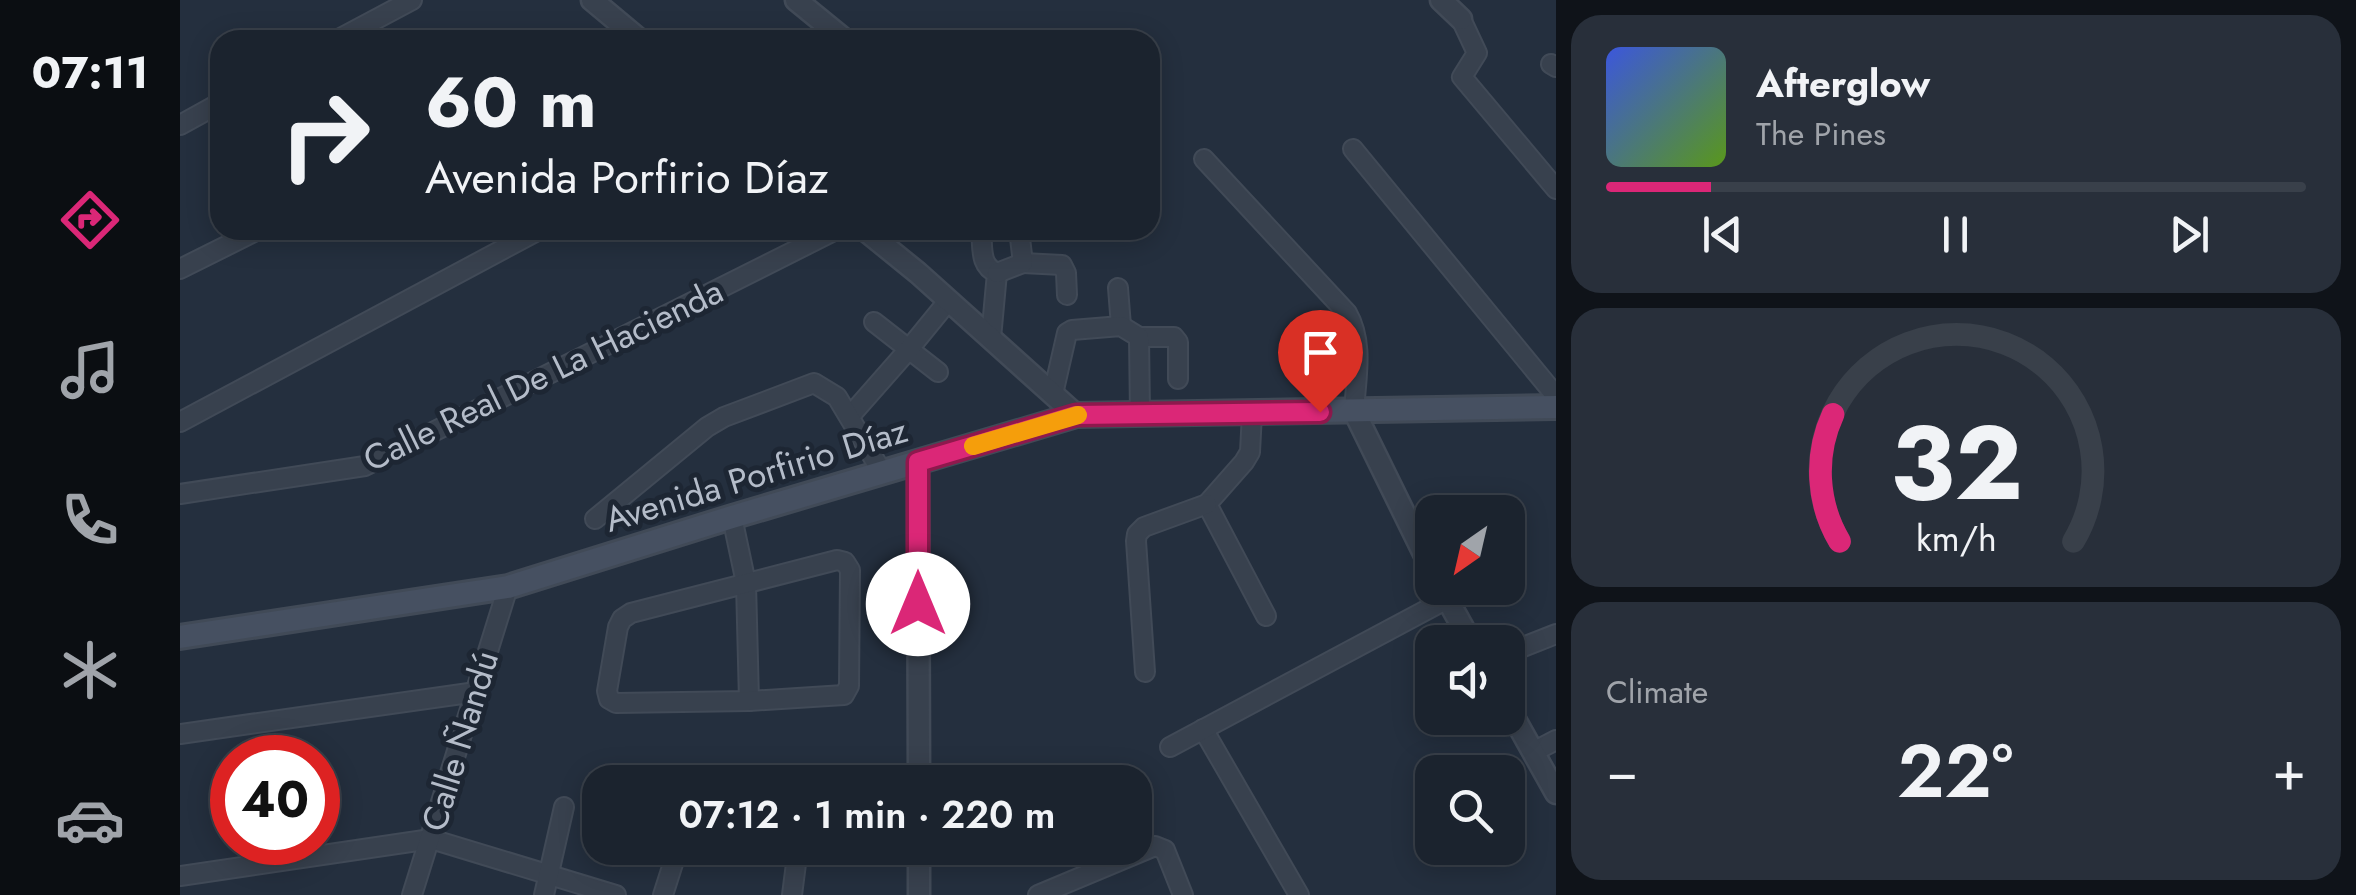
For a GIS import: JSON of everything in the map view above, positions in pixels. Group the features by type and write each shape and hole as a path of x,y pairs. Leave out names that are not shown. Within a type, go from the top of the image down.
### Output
{"main road":[{"name":"Avenida Porfirio Díaz","path":"180,637 508,587 1076,415 1556,407"}],"street":[{"path":"592,0 627,30"},
{"path":"796,0 833,30"},
{"path":"1441,0 1461,9 1476,53 1462,77 1556,189"},
{"path":"354,30 404,1"},
{"path":"180,124 210,108"},
{"path":"1354,149 1556,396"},
{"path":"1204,159 1355,327 1358,341 1354,411 1415,535"},
{"path":"180,269 238,240"},
{"path":"180,422 520,240"},
{"name":"Calle Real De La Hacienda","path":"180,494 365,466 816,240"},
{"path":"877,240 1076,415"},
{"path":"983,240 984,264 997,273 1022,263 1062,265 1066,272 1066,295"},
{"path":"1020,240 1022,263"},
{"path":"990,338 997,273"},
{"path":"1118,288 1122,326"},
{"path":"850,416 949,300"},
{"path":"874,322 938,372"},
{"path":"1053,394 1067,334 1072,330 1122,326 1139,337 1174,337 1178,342 1178,379"},
{"path":"1139,337 1140,414"},
{"path":"595,519 707,428 739,411 814,383 837,397 882,472"},
{"path":"1145,672 1137,534 1144,527 1206,504 1250,452 1252,412"},
{"path":"918,462 919,765"},
{"path":"1206,504 1266,616"},
{"path":"732,517 746,584 749,701"},
{"path":"837,560 845,562 850,570 849,686 844,695 616,703 609,698 607,691 622,618 746,584 837,560"},
{"name":"Calle Ñandú","path":"412,895 508,587"},
{"path":"1170,747 1423,605"},
{"path":"1525,646 1556,634"},
{"path":"180,734 476,692"},
{"path":"1203,729 1298,895"},
{"path":"1524,735 1553,780"},
{"path":"1533,752 1556,740"},
{"path":"544,895 564,807"},
{"path":"180,876 430,839 616,895"},
{"path":"1038,895 1155,846 1165,850 1182,895"},
{"path":"663,895 673,865"},
{"path":"792,895 796,865"},
{"path":"919,895 921,865"}],"slow traffic":[{"path":"973,446 1078,415"}],"route":[{"path":"918,604 918,462 1076,415 1320,412"}]}
